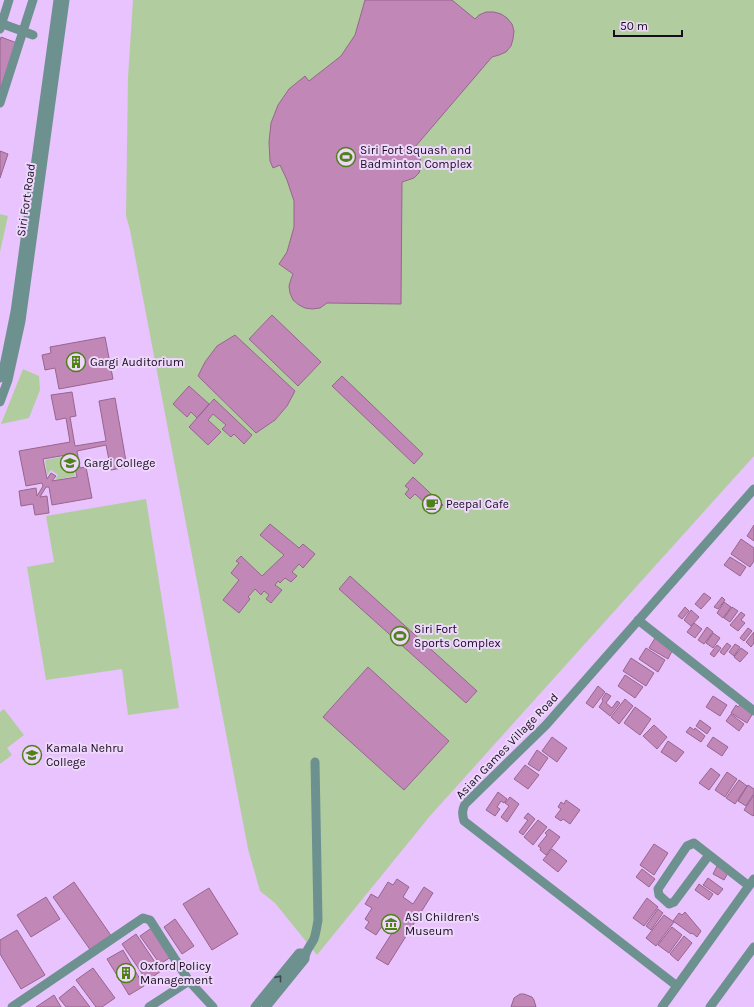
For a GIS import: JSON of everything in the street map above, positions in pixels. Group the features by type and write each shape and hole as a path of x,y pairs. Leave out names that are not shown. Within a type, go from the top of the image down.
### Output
{"street":[{"path":"9,0 1,25 33,35"},
{"path":"1,100 33,0"},
{"name":"Siri Fort Road","path":"0,378 3,371 15,312 58,0"},
{"name":"Siri Fort Road","path":"0,402 8,380 21,321 65,0"},
{"name":"Asian Games Village Road","path":"677,986 464,821 462,808 546,725 754,489"},
{"path":"638,620 754,711"},
{"path":"266,1007 305,959 305,953 314,939 318,920 315,762"},
{"path":"662,1007 752,882 709,855 694,843 687,846 658,889 659,895 669,904 674,902 709,855"},
{"path":"12,1007 142,918 150,920 189,981 213,1007"},
{"path":"710,1007 754,947"},
{"path":"256,1007 299,953 305,953"},
{"path":"150,1007 189,981"}],"green space":[{"name":"Siri Fort Sports Complex","path":"133,0 754,0 754,456 430,816 317,955 275,903 260,891 248,849 130,230 126,216 128,77"},
{"path":"0,214 8,216 0,252"},
{"path":"23,369 39,376 40,390 29,418 1,424"},
{"path":"71,455 75,476 55,480 58,475 51,470 47,475 45,460"},
{"path":"146,499 179,708 128,715 122,669 46,680 27,567 54,562 46,516"},
{"path":"4,709 24,735 7,748 12,755 0,764 0,712"}],"building":[{"name":"Siri Fort Squash and Badminton Complex","path":"365,0 452,0 475,19 479,15 486,12 501,14 512,24 514,31 513,39 511,46 506,52 492,57 415,147 420,154 421,167 419,173 414,178 402,182 401,304 327,303 320,308 305,308 293,300 290,293 289,286 293,274 279,264 287,252 294,227 294,201 280,165 273,168 270,161 269,142 271,123 278,105 289,89 305,76 309,81 341,56 355,35"},
{"path":"1,37 17,43 1,88 0,41"},
{"path":"0,151 8,154 0,178"},
{"path":"272,315 321,362 298,386 249,339"},
{"path":"235,335 295,391 287,406 275,420 256,433 198,376 205,362 217,346"},
{"name":"Gargi Auditorium","path":"105,337 113,379 59,389 55,368 45,370 42,355 51,353 50,347"},
{"path":"342,376 423,454 414,464 332,386"},
{"path":"189,386 209,404 197,418 191,412 187,417 173,404"},
{"path":"72,392 76,416 70,417 75,446 106,441 99,401 115,398 127,467 111,470 106,445 77,451 80,468 86,467 92,498 52,505 49,487 46,487 40,497 47,496 49,513 35,515 33,504 21,506 19,491 36,488 37,496 43,486 42,483 26,486 19,451 70,442 66,418 56,420 51,395","holes":["72,454 77,477 52,481 56,476 51,473 47,479 43,459"]},
{"path":"214,399 252,435 244,444 234,434 231,437 222,429 226,425 213,414 208,420 221,432 208,445 189,427"},
{"path":"413,477 443,505 436,513 415,494 410,499 405,494 409,489 405,486"},
{"path":"270,524 299,548 303,544 315,554 303,568 299,564 292,572 297,576 291,582 285,578 280,583 278,581 275,585 282,590 271,603 266,599 269,595 264,591 261,595 255,589 248,597 250,599 239,613 223,600 239,580 231,573 239,563 236,561 241,556 262,576 284,555 260,535"},
{"path":"754,525 754,541 747,536"},
{"path":"741,539 754,548 754,561 750,567 731,554"},
{"path":"730,557 746,567 740,576 724,565"},
{"path":"350,576 477,691 466,703 339,589"},
{"path":"704,593 711,598 701,609 695,604"},
{"path":"722,597 725,600 718,609 714,607"},
{"path":"724,602 731,607 723,618 717,613"},
{"path":"685,607 689,611 682,619 678,616"},
{"path":"732,607 738,611 730,622 724,618"},
{"path":"691,610 699,617 691,626 684,620"},
{"path":"741,612 745,615 741,620 745,623 738,631 730,625"},
{"path":"694,623 702,629 695,638 687,632"},
{"path":"707,627 713,632 704,644 698,640"},
{"path":"748,628 752,631 744,641 740,638"},
{"path":"754,632 754,643 751,647 746,642"},
{"path":"713,633 720,638 713,648 706,643"},
{"path":"655,638 673,649 668,659 649,648"},
{"path":"727,643 731,646 724,655 720,652"},
{"path":"735,644 740,647 734,656 729,652"},
{"path":"717,645 721,648 714,657 710,654"},
{"path":"646,648 665,660 658,672 639,659"},
{"path":"741,648 748,653 740,662 734,657"},
{"path":"631,658 654,673 646,686 623,671"},
{"path":"368,667 449,741 404,790 323,717"},
{"path":"625,675 643,687 635,698 618,686"},
{"path":"598,686 605,692 593,708 586,703"},
{"path":"606,693 611,696 606,703 612,708 617,701 620,703 610,716 599,707"},
{"path":"713,696 727,705 720,716 706,707"},
{"path":"625,699 633,706 619,724 611,717"},
{"path":"736,705 738,707 740,705 753,713 747,723 731,713"},
{"path":"635,707 651,719 640,735 624,723"},
{"path":"731,714 744,724 739,731 726,721"},
{"path":"700,720 711,728 707,734 696,726"},
{"path":"654,725 667,737 657,749 643,736"},
{"path":"690,727 694,730 695,728 705,736 701,742 686,732"},
{"path":"552,737 567,748 557,762 542,751"},
{"path":"713,737 728,747 722,756 707,746"},
{"path":"668,741 684,752 676,762 661,752"},
{"path":"537,750 548,758 539,771 528,764"},
{"path":"525,765 539,775 528,789 514,779"},
{"path":"711,768 720,775 709,790 699,783"},
{"path":"727,772 737,779 725,797 715,790"},
{"path":"739,780 747,786 735,804 726,798"},
{"path":"748,785 754,789 754,793 746,806 738,801"},
{"path":"498,792 507,799 504,803 501,801 497,807 500,809 495,816 486,810"},
{"path":"754,795 754,815 753,816 744,810"},
{"path":"510,797 519,804 507,822 501,817 509,806 505,803"},
{"path":"566,800 580,810 570,824 563,819 561,821 555,817 561,809 558,807 561,802 564,804"},
{"path":"528,813 535,819 523,835 519,832 528,820 524,818"},
{"path":"538,820 547,827 533,845 524,837"},
{"path":"549,829 560,837 546,855 538,846 547,835 545,833"},
{"path":"654,844 668,853 654,875 640,865"},
{"path":"552,849 567,861 558,872 543,860"},
{"path":"717,866 728,873 724,880 713,874"},
{"path":"642,869 655,879 649,887 636,877"},
{"path":"708,878 723,889 718,895 703,885"},
{"name":"ASI Children's Museum","path":"397,879 409,887 403,897 413,904 424,887 433,893 388,965 376,958 392,933 382,926 376,935 365,928 369,922 365,919 372,908 365,904 371,894 378,898 388,882 393,885"},
{"path":"74,882 112,937 91,951 53,897"},
{"path":"699,884 713,894 709,900 695,890"},
{"path":"209,888 238,934 212,950 183,904"},
{"path":"46,897 60,919 31,937 17,915"},
{"path":"647,898 658,907 644,926 633,918"},
{"path":"658,909 663,913 651,930 646,926"},
{"path":"685,912 701,931 697,937 673,921 679,913 682,915"},
{"path":"664,915 674,922 656,946 646,938"},
{"path":"175,919 194,946 182,954 164,927"},
{"path":"153,927 171,957 160,964 140,936"},
{"path":"672,927 682,935 669,953 658,945"},
{"path":"17,930 45,975 21,989 0,954 0,940"},
{"path":"136,934 161,971 147,981 122,944"},
{"path":"684,936 692,943 678,961 670,954"},
{"name":"Oxford Policy Management","path":"123,950 144,986 129,995 107,959"},
{"path":"93,968 115,998 102,1007 96,1007 76,980"},
{"path":"74,986 90,1007 66,1007 59,998"},
{"path":"520,994 532,997 536,1007 511,1007 514,998"},
{"path":"54,995 61,1007 36,1007"}],"place":[{"name":"Siri Fort Squash and Badminton Complex","path":"346,157"},
{"name":"Gargi Auditorium","path":"76,362"},
{"name":"Gargi College","path":"70,463"},
{"name":"Peepal Cafe","path":"432,504"},
{"name":"Siri Fort Sports Complex","path":"400,636"},
{"name":"Kamala Nehru College","path":"32,755"},
{"name":"ASI Children's Museum","path":"391,924"},
{"name":"Oxford Policy Management","path":"126,973"}]}
